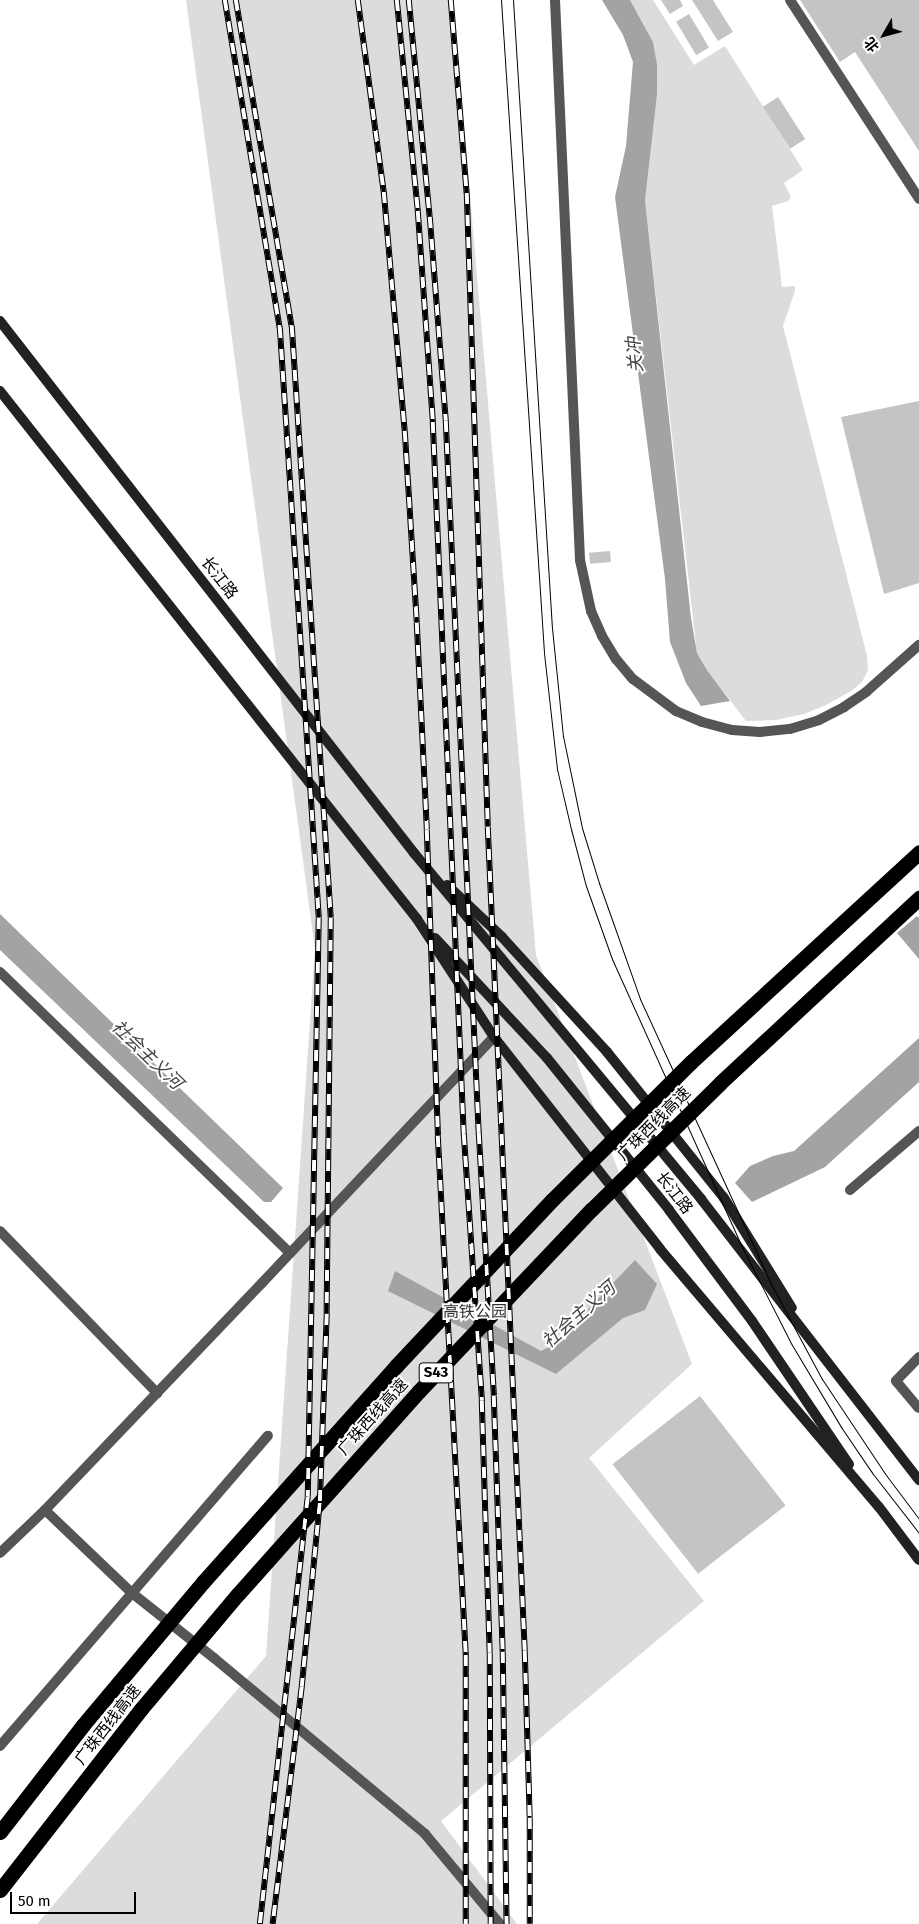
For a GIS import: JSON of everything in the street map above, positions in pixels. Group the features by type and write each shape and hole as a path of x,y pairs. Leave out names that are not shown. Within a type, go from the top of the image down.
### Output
{"highway":[{"name":"广珠西线高速","path":"0,1832 83,1725 203,1582 403,1358 552,1200 691,1062 919,852"},
{"name":"广珠西线高速","path":"0,1890 166,1680 238,1594 419,1391 592,1209 720,1083 919,898"}],"main road":[{"name":"长江路","path":"0,321 414,852 701,1199 919,1480"},
{"name":"长江路","path":"0,391 417,919 547,1058 669,1210 752,1321 878,1508"},
{"name":"长江路","path":"414,852 502,937 613,1060 724,1198 820,1353"},
{"name":"长江路","path":"417,919 494,1037 660,1249 878,1508 919,1560"}],"street":[{"path":"555,0 580,560 591,611 602,636 616,659 633,679 676,711 702,722 724,728 760,732 790,729 819,720 844,707 866,692 919,645"},
{"path":"790,0 919,199"},
{"path":"0,972 290,1253"},
{"path":"0,1553 45,1510 158,1393 494,1037"},
{"path":"850,1190 919,1131"},
{"path":"0,1231 158,1393"},
{"path":"919,1358 896,1381 919,1408"},
{"path":"0,1746 268,1436"},
{"path":"45,1510 132,1593 221,1664 425,1834 500,1924"}],"green space":[{"name":"高铁公园","path":"186,0 453,0 536,955 692,1364 589,1458 704,1601 441,1821 517,1924 37,1924 266,1656 315,949"},
{"path":"630,0 653,0 694,65 725,46 803,170 784,183 791,197 788,201 772,206 782,287 795,286 783,326 867,656 868,670 862,682 851,691 826,705 804,714 776,720 746,721 707,670 697,653 645,200 653,42"}],"shaded area":[{"path":"602,0 630,0 653,42 657,65 657,94 645,200 691,618 697,653 730,701 701,706 686,683 670,642 665,579 615,197 626,146 633,62 623,35"},
{"path":"0,914 283,1188 271,1202 264,1202 0,950"},
{"path":"917,916 919,918 919,959 897,933"},
{"path":"919,1038 919,1082 825,1167 752,1202 735,1183 750,1166 773,1156 794,1151"},
{"path":"635,1260 657,1284 645,1310 623,1318 556,1374 388,1291 395,1271 541,1351 555,1344"}],"building":[{"path":"661,0 680,0 683,6 670,14"},
{"path":"692,0 713,0 733,32 718,41"},
{"path":"800,0 919,0 919,151 855,52 840,62"},
{"path":"689,14 709,47 696,55 676,22"},
{"path":"778,97 805,139 790,149 763,107"},
{"path":"919,401 919,583 884,594 841,417"},
{"path":"610,551 611,562 590,564 589,553"},
{"path":"700,1396 786,1506 698,1574 613,1464"}],"tram line":[{"path":"501,0 544,653 557,769 586,886 612,959 742,1247 792,1345 841,1427 873,1474 919,1533"},
{"path":"513,0 552,628 563,736 582,828 599,883 640,999 771,1284 822,1379 886,1475 919,1519"}],"railway":[{"path":"225,0 280,327 319,918 308,1497 260,1924"},
{"path":"236,0 292,326 331,918 327,1314 320,1503 302,1687 273,1924"},
{"path":"358,0 384,192 405,431 417,623 427,830 438,1136 466,1655 466,1924"},
{"path":"397,0 418,211 433,422 464,1134 482,1401 490,1653 491,1924"},
{"path":"409,0 430,217 446,421 479,1133 494,1396 503,1652 507,1924"},
{"path":"451,0 467,193 488,827 525,1651 530,1818 530,1924"}],"water label":[{"name":"关冲","path":"635,355"},
{"name":"社会主义河","path":"147,1055"},
{"name":"社会主义河","path":"579,1315"}]}
